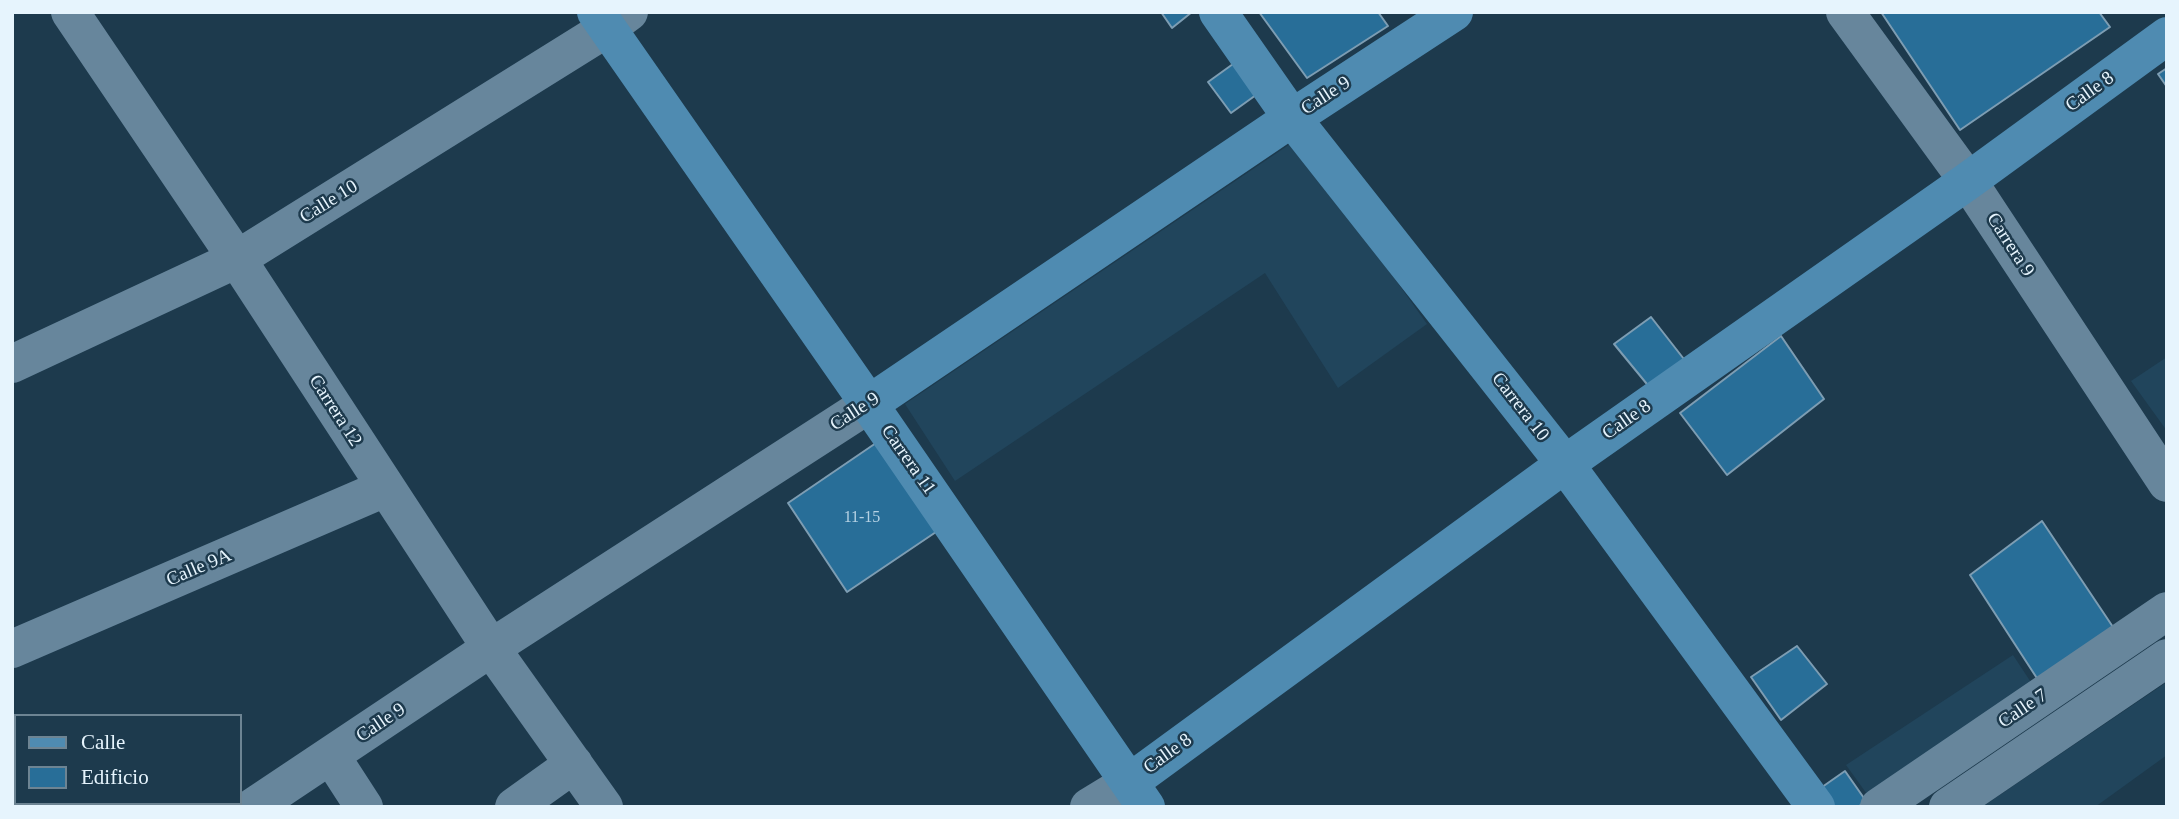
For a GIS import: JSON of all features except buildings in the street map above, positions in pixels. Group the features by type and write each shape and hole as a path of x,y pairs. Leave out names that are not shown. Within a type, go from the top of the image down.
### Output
{"main road":[{"name":"Carrera 10","path":"1218,12 1292,118 1565,464 1816,807"},
{"name":"Calle 9","path":"869,404 1292,118 1454,12"},
{"name":"Carrera 11","path":"611,18 869,404 1138,794"},
{"name":"Calle 8","path":"1138,794 1565,464 1968,181 2167,36"}],"street":[{"name":"Carrera 12","path":"70,12 237,259 491,648 604,807"},
{"name":"Carrera 9","path":"1845,12 1968,181 2167,483"},
{"name":"Calle 10","path":"12,364 237,259 611,18"},
{"name":"Calle 9","path":"253,807 491,648 869,404"},
{"name":"Calle 9A","path":"12,649 385,488"},
{"name":"Calle 7","path":"1879,807 2167,611"},
{"name":"Calle 7","path":"1948,807 2167,658"},
{"path":"331,756 365,807"},
{"path":"514,807 575,764"},
{"name":"Calle 8","path":"1089,807 1138,794"}],"shaded area":[{"path":"1296,140 1427,324 1338,388 1265,273 955,481 905,404"},
{"path":"2167,357 2167,431 2131,381"},
{"path":"2013,655 2040,696 1872,801 1846,765"},
{"path":"2167,682 2167,755 2095,807 1982,807"}]}
